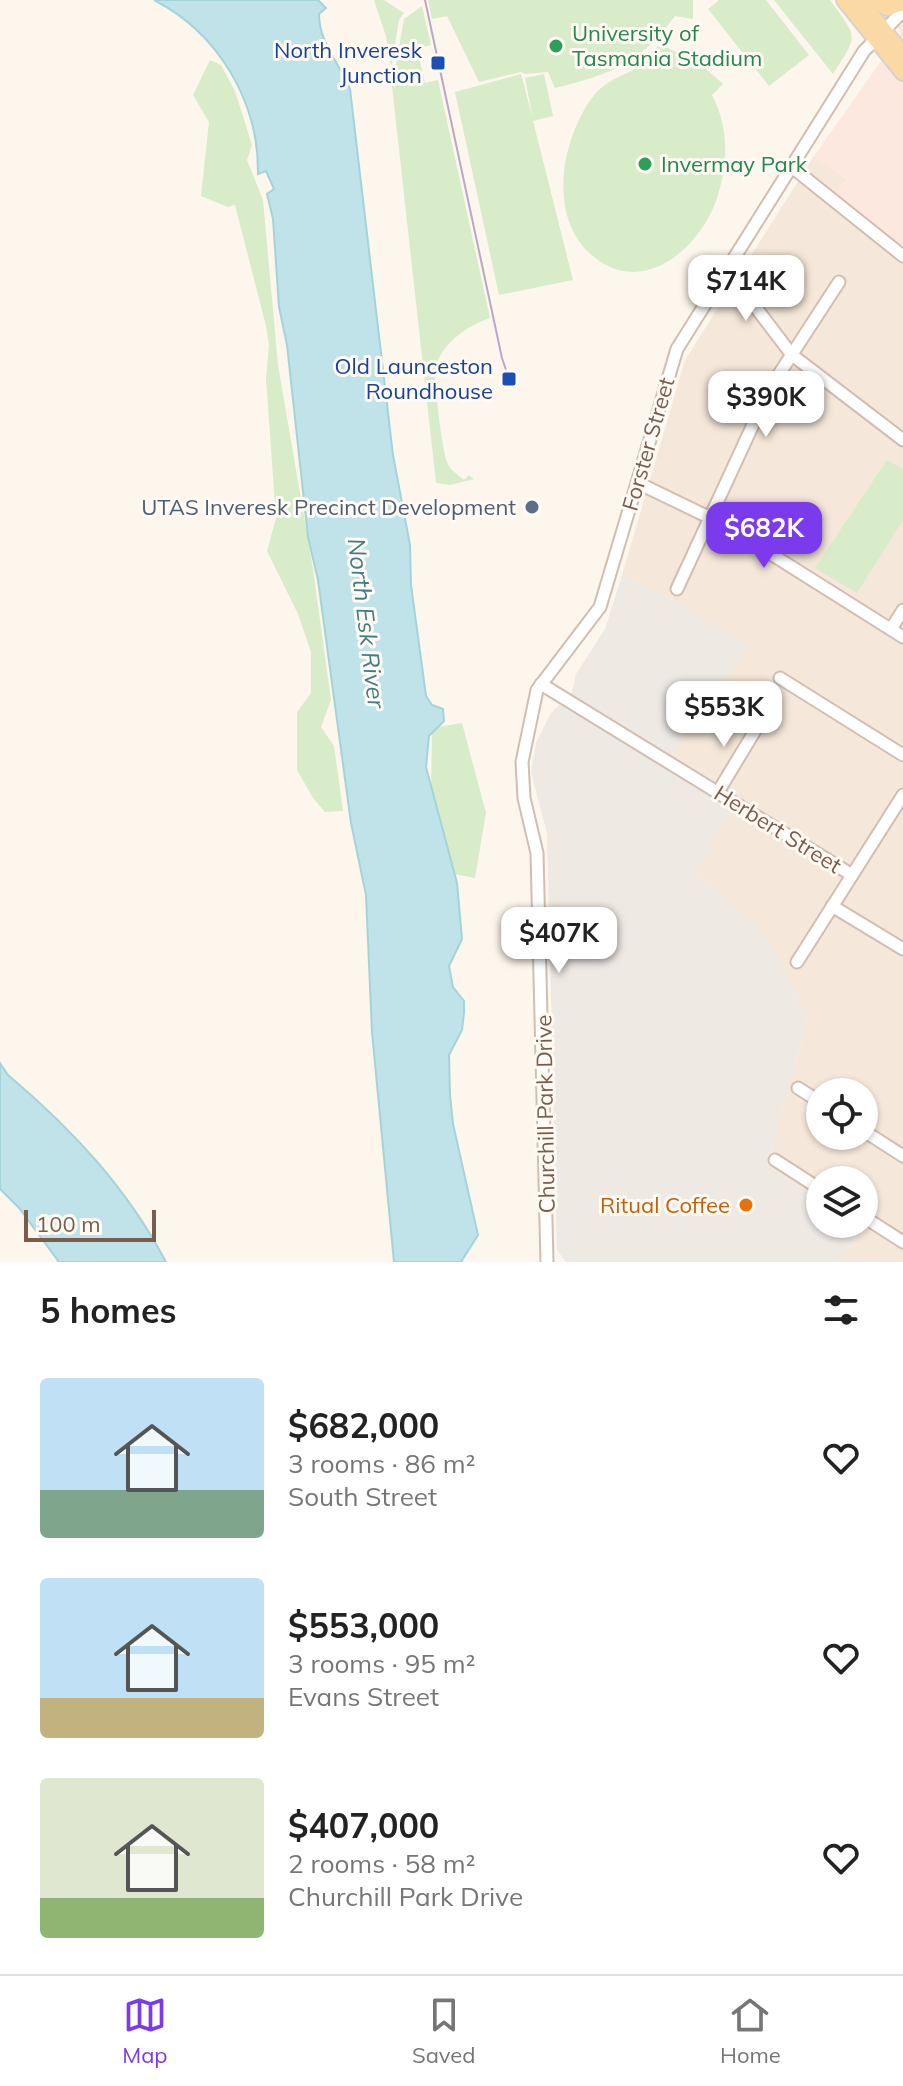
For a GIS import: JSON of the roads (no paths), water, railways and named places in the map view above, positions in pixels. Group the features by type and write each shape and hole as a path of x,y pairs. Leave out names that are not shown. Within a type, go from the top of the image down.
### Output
{"main road":[{"path":"844,0 903,54"},
{"path":"860,0 903,73"},
{"path":"872,0 887,8 903,3"}],"street":[{"name":"Forster Street","path":"541,684 583,634 600,607 673,358 864,51 903,11"},
{"path":"793,168 903,256"},
{"path":"728,271 792,355 903,440"},
{"path":"677,589 770,388 839,282"},
{"path":"638,483 710,518 903,637"},
{"path":"891,629 903,610"},
{"path":"780,678 903,755"},
{"name":"Herbert Street","path":"541,684 852,875"},
{"name":"Churchill Park Drive","path":"541,684 533,702 521,773 537,853 547,1262"},
{"path":"718,792 759,724"},
{"path":"797,962 903,795"},
{"name":"Herbert Street","path":"832,906 903,949"},
{"path":"798,1088 806,1093"},
{"path":"878,1140 903,1156"},
{"path":"775,1160 806,1180"},
{"path":"878,1226 903,1242"}],"water":[{"name":"North Esk River","path":"154,0 318,0 326,8 319,14 322,34 350,89 393,455 410,545 411,585 426,696 432,705 443,709 444,721 429,736 426,767 457,883 462,939 449,966 453,987 464,1001 462,1030 449,1055 450,1095 453,1124 478,1235 461,1262 394,1262 372,1032 366,895 351,823 318,580 308,537 287,345 279,307 273,219 267,194 274,189 266,171 258,174 251,121 230,72 197,31"},
{"path":"0,1063 8,1075 76,1138 96,1161 134,1209 166,1262 59,1262 19,1208 0,1189"}],"tram line":[{"path":"425,0 502,358 511,385"}],"place":[{"name":"University of Tasmania Stadium","path":"556,46"},
{"name":"North Inveresk Junction","path":"438,63"},
{"name":"Invermay Park","path":"645,164"},
{"name":"Old Launceston Roundhouse","path":"509,379"},
{"name":"UTAS Inveresk Precinct Development","path":"532,507"},
{"name":"Ritual Coffee","path":"746,1205"}]}
